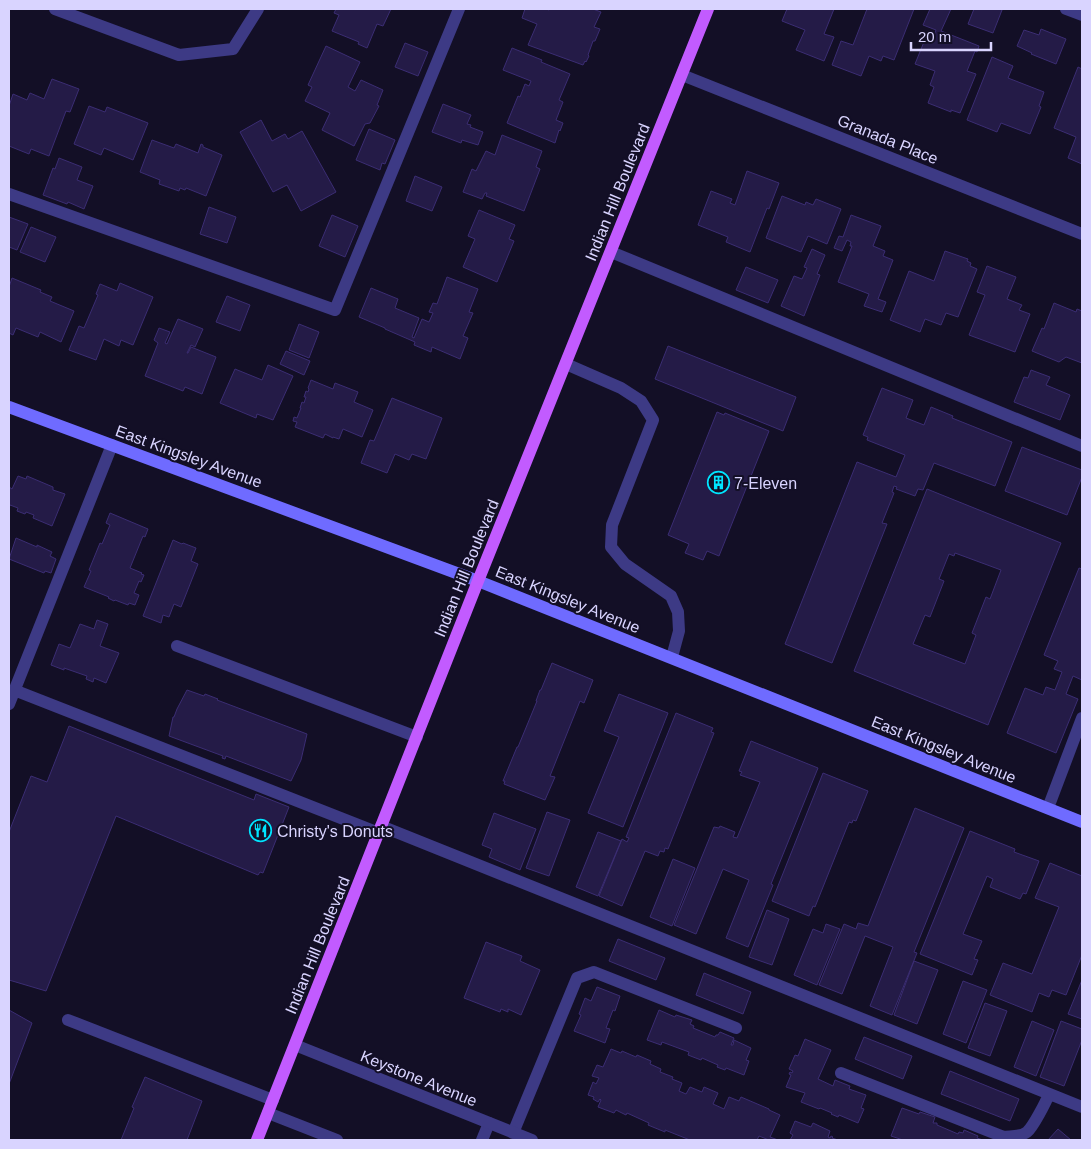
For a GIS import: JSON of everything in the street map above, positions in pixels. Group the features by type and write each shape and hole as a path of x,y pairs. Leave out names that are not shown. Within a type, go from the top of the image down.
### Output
{"main road":[{"name":"Indian Hill Boulevard","path":"257,1140 478,581 708,9"}],"street":[{"path":"55,9 179,55 233,49 258,9"},
{"path":"9,194 336,310 459,9"},
{"path":"1066,9 1082,15"},
{"name":"Granada Place","path":"682,75 1082,234"},
{"path":"610,252 1082,446"},
{"path":"566,364 621,388 641,401 653,420 612,525 611,547 625,564 670,596 678,612 679,630 672,658"},
{"name":"East Kingsley Avenue","path":"9,408 478,581 1082,822"},
{"path":"9,704 112,445"},
{"path":"177,646 417,737"},
{"path":"14,690 380,829 1082,1107"},
{"path":"1048,808 1082,718"},
{"path":"523,1138 577,978 594,972 736,1028"},
{"path":"68,1020 273,1100"},
{"name":"Keystone Avenue","path":"295,1046 523,1138"},
{"path":"840,1073 1004,1136 1018,1136 1028,1131 1049,1094"},
{"path":"268,1113 337,1140"},
{"path":"482,1140 489,1123"}],"building":[{"path":"336,9 391,9 383,26 377,24 367,48 358,44 359,42 332,31 339,15 334,13"},
{"path":"525,9 593,9 601,12 594,27 600,29 595,41 593,41 586,62 583,65 528,45 537,24 522,18"},
{"path":"787,9 834,9 824,34 834,37 824,61 796,50 805,30 782,21"},
{"path":"867,9 914,9 894,60 883,56 881,61 869,56 861,76 832,65 841,41 853,45"},
{"path":"930,9 951,9 941,31 979,46 967,71 976,74 960,113 951,110 951,112 928,103 934,87 930,85 935,71 915,64 928,32 934,35 936,30 923,25"},
{"path":"974,9 1002,10 993,33 968,24"},
{"path":"1041,29 1066,39 1056,64 1017,46 1024,30 1039,35"},
{"path":"405,43 428,52 418,76 395,67"},
{"path":"326,46 360,62 348,87 355,91 361,80 383,90 377,105 379,106 370,123 365,124 354,146 322,130 330,113 305,101 312,87 308,85"},
{"path":"512,48 570,74 559,100 563,102 556,120 563,123 555,143 507,123 518,96 520,97 525,84 529,86 531,81 503,70"},
{"path":"992,57 1013,66 1008,78 1044,92 1039,106 1041,107 1030,134 1001,123 997,132 967,120"},
{"path":"1078,67 1082,69 1082,164 1068,158 1076,137 1054,128"},
{"path":"52,79 79,89 70,112 66,111 49,156 31,149 29,154 9,146 9,106 13,94 27,100 30,93 44,99"},
{"path":"443,104 471,115 467,124 483,132 478,145 462,140 461,143 432,132"},
{"path":"89,106 105,112 107,107 148,123 133,160 104,148 101,155 74,144"},
{"path":"261,120 272,141 285,134 288,139 302,131 336,192 301,211 287,185 273,192 240,132"},
{"path":"369,129 395,140 385,164 382,163 380,170 356,160"},
{"path":"502,135 542,151 536,167 540,169 524,211 486,196 487,193 485,193 482,199 463,192 472,169 476,171 486,151 495,155"},
{"path":"152,140 174,148 176,144 198,153 201,144 203,147 222,155 206,196 186,188 185,190 180,188 179,191 159,184 160,180 140,172"},
{"path":"59,158 82,167 77,180 93,186 84,209 43,195 53,168 55,169"},
{"path":"747,171 779,183 750,252 726,242 728,237 698,225 711,191 732,199 730,203 735,205"},
{"path":"415,176 442,187 432,211 406,201"},
{"path":"782,196 805,205 806,202 813,205 816,199 841,209 827,244 808,236 801,252 766,238"},
{"path":"209,207 236,217 227,243 200,234"},
{"path":"479,210 515,225 509,239 514,241 497,282 463,267 475,239 468,236"},
{"path":"332,215 358,226 345,257 319,246"},
{"path":"851,215 881,226 873,246 885,251 883,256 893,260 878,299 886,302 882,312 864,306 869,294 838,282 852,246 850,246 851,242 847,240 842,251 834,248 839,236 843,237"},
{"path":"9,217 28,224 17,250 9,247"},
{"path":"31,227 56,237 45,262 20,252"},
{"path":"812,249 825,255 817,274 820,275 804,316 781,306 794,276 802,279 807,268 804,267"},
{"path":"945,251 968,259 967,261 971,263 970,266 977,269 958,317 946,313 941,325 925,319 920,332 890,320 909,271 934,281"},
{"path":"987,266 1016,277 1007,299 1022,305 1019,310 1030,314 1015,352 969,335 985,295 977,292"},
{"path":"746,267 778,280 768,303 736,290"},
{"path":"447,277 478,289 469,312 473,313 463,336 468,338 460,359 432,347 431,352 414,345 415,342 359,317 371,288 398,299 395,308 419,318 412,337 414,338 422,319 429,322 433,313 429,312 433,303 437,304"},
{"path":"12,278 41,290 40,292 52,297 50,301 74,311 61,342 40,332 38,337 16,328 13,335 9,333 9,287"},
{"path":"120,283 153,297 133,345 121,340 119,346 104,339 96,360 69,350 79,326 84,328 98,295 96,294 100,284 117,291"},
{"path":"227,296 250,305 240,331 216,322"},
{"path":"1054,303 1076,312 1077,309 1082,311 1082,363 1066,357 1059,362 1032,351 1042,328 1044,329"},
{"path":"178,319 203,329 195,347 191,345 187,353 191,347 216,357 202,394 185,387 183,391 145,376 158,343 154,340 159,328 170,332 165,343 167,344"},
{"path":"299,324 319,332 309,358 289,350"},
{"path":"668,346 796,397 783,431 655,379"},
{"path":"286,351 310,361 304,375 280,364"},
{"path":"268,365 293,376 273,420 257,414 256,418 220,403 235,369 262,380"},
{"path":"1031,370 1050,377 1046,385 1070,395 1060,420 1014,402 1024,377 1028,378"},
{"path":"311,380 333,389 335,383 358,392 354,402 373,410 362,437 343,429 339,439 325,434 323,438 295,427 297,422 293,421 294,417 297,418 302,402 304,403 306,397 304,397 306,391 308,392"},
{"path":"882,388 913,400 906,418 924,425 931,407 953,416 952,418 1012,442 995,486 934,463 923,490 918,489 915,496 896,489 897,487 894,486 892,492 894,493 882,523 887,524 832,663 785,644 857,462 896,477 905,455 867,440 868,437 863,435"},
{"path":"392,398 442,418 426,459 412,454 409,460 395,454 387,473 361,463 370,440 374,441"},
{"name":"7-Eleven","path":"717,412 724,415 725,413 769,431 719,556 707,551 703,560 685,553 689,544 668,535"},
{"path":"1022,447 1082,470 1082,477 1067,515 1005,491"},
{"path":"18,476 26,479 27,476 53,487 53,490 65,494 52,526 33,518 34,515 17,511 18,508 10,505 9,508 9,487 12,489"},
{"path":"927,489 1061,543 988,725 854,671","holes":["955,553 1001,570 990,599 986,597 972,633 976,635 965,664 913,644 925,615 930,617 944,581 939,579 949,554 954,556"]},
{"path":"110,513 148,529 145,537 143,536 130,568 144,575 134,593 139,595 135,605 114,601 109,597 84,587 100,543 102,544 110,525 106,523"},
{"path":"16,538 52,552 50,556 56,559 51,573 45,571 44,573 9,559"},
{"path":"173,540 196,548 191,561 198,564 181,607 174,604 169,617 163,615 161,623 143,616"},
{"path":"1079,568 1082,569 1082,680 1073,676 1066,694 1078,699 1056,753 1007,733 1025,688 1043,695 1046,687 1055,690 1062,672 1054,669 1058,661 1044,655"},
{"path":"97,620 108,624 100,646 119,653 106,683 94,678 93,682 86,679 87,676 51,665 59,644 70,648 80,624 94,629"},
{"path":"552,663 593,680 584,703 580,701 550,776 555,777 545,800 504,784 505,781 503,781"},
{"path":"187,690 204,696 205,694 307,734 301,760 291,781 226,756 225,759 222,758 223,756 169,736 173,717"},
{"path":"619,694 668,713 623,827 588,813 619,737 604,731"},
{"path":"676,713 713,728 711,732 714,733 668,849 665,848 664,852 660,851 658,856 645,851 622,906 599,896 622,839 627,842 629,838 626,837"},
{"path":"69,726 254,800 256,794 289,807 263,873 260,872 258,875 116,816 46,991 9,980 9,832 31,776 47,782"},
{"path":"751,741 818,768 771,884 773,885 748,947 726,938 749,880 723,869 696,934 674,925 714,827 719,828 720,826 735,832 733,837 737,838 760,782 740,775 742,772 739,771"},
{"path":"823,773 868,791 856,821 849,822 815,907 813,906 809,916 772,901"},
{"path":"915,808 964,828 914,952 917,953 892,1015 870,1006 893,947 865,936 842,994 819,985 844,924 856,929 858,923 868,926"},
{"path":"547,812 570,820 549,876 526,868"},
{"path":"494,813 536,829 520,870 489,857 492,849 482,845"},
{"path":"970,831 1015,849 1014,852 1039,861 1026,894 1023,893 1020,899 990,887 993,879 987,876 963,934 982,941 974,959 978,960 972,975 920,954"},
{"path":"598,832 621,841 598,896 576,887"},
{"path":"673,859 695,868 672,926 650,917"},
{"path":"1050,863 1082,876 1082,955 1066,995 1052,990 1049,997 1039,993 1032,1012 990,995 1003,963 1032,974 1059,907 1035,898"},
{"path":"767,910 789,919 772,965 749,957"},
{"path":"826,924 840,929 817,985 794,975 813,929 823,933"},
{"path":"618,939 665,958 656,980 609,961"},
{"path":"486,942 522,956 520,961 540,970 521,1015 508,1009 508,1012 501,1009 500,1012 464,998"},
{"path":"914,961 938,970 917,1024 894,1015"},
{"path":"704,973 751,992 743,1014 696,995"},
{"path":"1082,980 1082,1019 1068,1014"},
{"path":"963,981 987,990 966,1043 943,1034"},
{"path":"597,987 620,996 606,1028 610,1029 605,1043 574,1031 581,1015 579,1014 585,998 591,1001"},
{"path":"985,1003 1007,1011 990,1056 968,1048"},
{"path":"9,1010 32,1023 9,1084"},
{"path":"659,1010 675,1017 676,1015 692,1020 690,1024 694,1026 693,1028 715,1037 720,1032 734,1038 731,1045 733,1045 734,1040 751,1048 746,1060 749,1061 744,1075 726,1068 725,1070 717,1067 718,1065 702,1058 701,1060 688,1055 689,1052 662,1042 661,1045 647,1040"},
{"path":"1032,1021 1054,1030 1036,1076 1014,1067"},
{"path":"1061,1021 1082,1029 1082,1040 1064,1086 1040,1077"},
{"path":"864,1037 912,1056 903,1079 855,1059"},
{"path":"805,1039 831,1050 818,1079 833,1086 835,1080 850,1086 849,1089 866,1095 861,1108 864,1109 858,1123 801,1102 805,1093 786,1087 791,1075 789,1074 793,1071 789,1069 795,1055 798,1056"},
{"path":"611,1049 636,1057 637,1055 651,1061 650,1064 661,1069 660,1072 682,1083 679,1091 686,1094 690,1087 702,1092 704,1087 718,1093 713,1104 724,1109 729,1097 739,1101 741,1097 769,1109 780,1115 770,1137 778,1140 769,1140 759,1136 757,1140 690,1140 648,1125 649,1123 627,1113 626,1115 616,1110 614,1113 598,1107 601,1100 598,1102 593,1099 594,1097 588,1095 593,1082 596,1084 599,1078 592,1076 597,1065 603,1067"},
{"path":"950,1071 1019,1099 1010,1121 941,1094"},
{"path":"145,1077 202,1101 187,1140 121,1140"},
{"path":"902,1108 935,1117 933,1123 937,1123 937,1125 958,1134 959,1132 963,1133 964,1130 983,1140 903,1140 891,1136"},
{"path":"795,1121 811,1127 813,1123 830,1131 828,1137 830,1138 831,1136 838,1140 790,1140 793,1135 790,1133"},
{"path":"1058,1129 1071,1140 1048,1140"}],"place":[{"name":"7-Eleven","path":"718,483"},
{"name":"Christy's Donuts","path":"261,831"}]}
